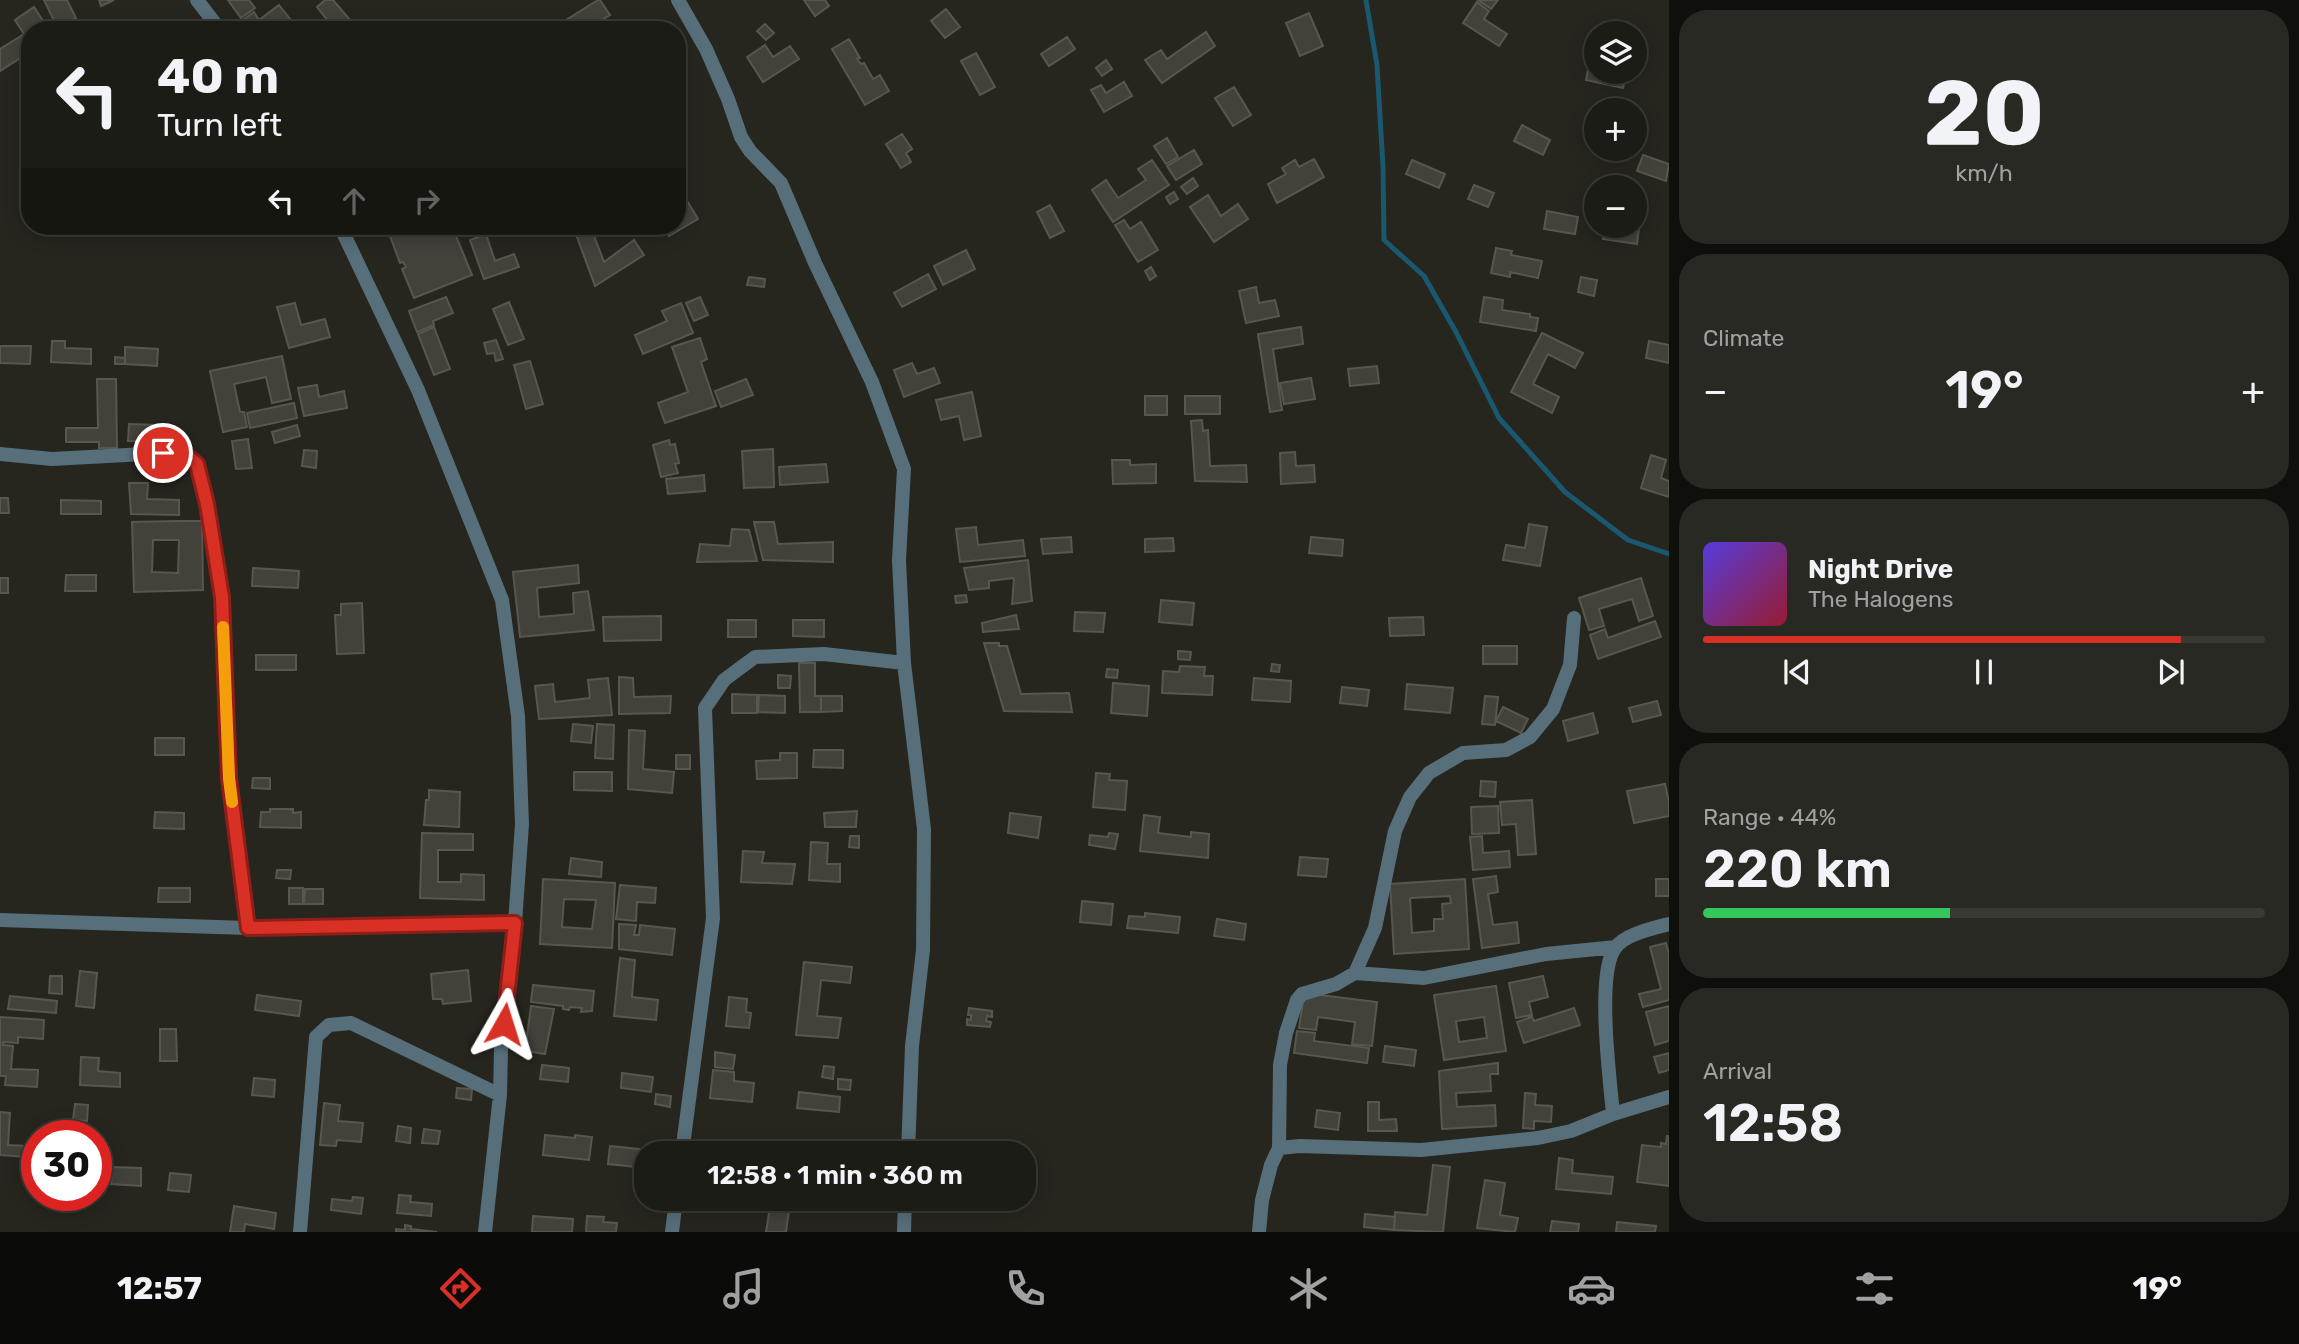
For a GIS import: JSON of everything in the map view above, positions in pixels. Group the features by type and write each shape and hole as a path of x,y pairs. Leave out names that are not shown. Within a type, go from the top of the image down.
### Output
{"street":[{"path":"197,0 213,21"},
{"path":"678,0 706,49 741,136 750,151 781,183 872,382 904,469 899,560 904,663 924,829 923,950 912,1046 908,1141"},
{"path":"344,235 418,390 502,600 518,716 522,824 485,1232"},
{"path":"0,454 52,459 182,452 197,464 207,504 222,597 229,778 248,928"},
{"path":"1355,973 1374,928 1395,831 1410,797 1429,773 1464,753 1506,750 1530,737 1553,709 1570,665 1574,618"},
{"path":"684,1141 713,918 705,708 724,680 755,657 824,654 904,663"},
{"path":"0,920 248,928 515,923"},
{"path":"1259,1232 1262,1200 1271,1165 1279,1147 1280,1065 1286,1033 1297,1000 1303,994 1336,984 1355,973 1423,978 1546,954 1616,947 1641,930 1669,924"},
{"path":"1613,1114 1605,1030 1608,971 1616,947"},
{"path":"300,1232 316,1037 329,1025 351,1023 499,1095"},
{"path":"1279,1147 1421,1150 1538,1138 1571,1131 1613,1114 1669,1097"},
{"path":"672,1232 675,1211"},
{"path":"904,1232 905,1211"}],"building":[{"path":"44,0 67,0 76,18 70,21 54,21"},
{"path":"99,0 114,0 101,6"},
{"path":"228,0 249,0 255,8 241,18"},
{"path":"325,0 333,0 350,20 328,21 317,7"},
{"path":"598,0 610,15 600,21 564,21"},
{"path":"804,0 825,0 829,6 815,16"},
{"path":"1478,0 1498,0 1491,9"},
{"path":"1477,2 1489,11 1484,19 1507,34 1499,46 1463,23"},
{"path":"279,5 291,20 242,21 254,12 259,20"},
{"path":"34,7 43,21 21,21 21,29 15,20"},
{"path":"946,9 960,27 945,38 931,21"},
{"path":"1309,13 1323,46 1300,56 1286,23"},
{"path":"765,24 774,33 766,40 757,31"},
{"path":"1206,32 1215,46 1162,83 1145,60 1161,50 1167,59"},
{"path":"21,36 21,58 0,71 0,49"},
{"path":"1067,37 1075,49 1049,66 1041,54"},
{"path":"849,39 860,58 857,59 861,64 864,63 873,79 880,75 889,91 865,105 832,49"},
{"path":"765,45 773,57 790,46 799,59 763,82 747,57"},
{"path":"976,53 995,87 980,95 961,61"},
{"path":"1106,60 1112,69 1102,76 1096,68"},
{"path":"1124,82 1132,96 1104,112 1091,90 1101,85 1106,93"},
{"path":"1604,84 1624,84 1623,88"},
{"path":"1234,87 1251,115 1233,126 1215,98"},
{"path":"1522,125 1550,140 1543,155 1514,141"},
{"path":"902,134 912,149 906,153 911,162 901,168 886,144"},
{"path":"1167,138 1178,157 1166,164 1154,146"},
{"path":"1194,150 1202,164 1176,180 1167,166"},
{"path":"1647,156 1669,164 1666,181 1637,171 1641,161 1647,161"},
{"path":"1314,159 1324,177 1277,203 1268,184 1286,174 1282,168 1295,160 1299,167"},
{"path":"1152,160 1169,185 1113,222 1092,190 1106,180 1118,198 1146,180 1138,169"},
{"path":"1412,160 1445,174 1439,188 1406,174"},
{"path":"1193,178 1198,186 1187,194 1181,187"},
{"path":"1474,185 1494,193 1488,207 1468,199"},
{"path":"1174,192 1178,199 1170,204 1166,197"},
{"path":"1208,195 1221,216 1238,204 1248,219 1214,242 1190,207"},
{"path":"686,199 698,219 686,226"},
{"path":"1050,205 1064,231 1050,238 1037,212"},
{"path":"1547,211 1578,217 1575,234 1544,229"},
{"path":"1124,220 1130,229 1141,222 1158,250 1138,262 1115,225"},
{"path":"456,235 472,275 414,298 402,269 406,267 403,262 400,263 390,236"},
{"path":"486,235 495,261 514,254 519,267 484,279 470,240"},
{"path":"576,235 594,235 604,262 634,240 644,255 595,286"},
{"path":"1603,238 1638,238 1637,244"},
{"path":"1496,248 1512,251 1511,255 1542,261 1538,278 1510,272 1510,277 1491,273"},
{"path":"966,250 975,269 943,285 934,266"},
{"path":"1151,267 1156,276 1150,280 1145,271"},
{"path":"928,274 936,289 902,307 894,293"},
{"path":"749,277 765,279 764,287 747,285"},
{"path":"1581,277 1597,280 1594,296 1578,292"},
{"path":"1256,287 1259,303 1275,300 1279,316 1246,323 1239,291"},
{"path":"446,297 453,313 433,321 434,325 417,332 409,311"},
{"path":"700,297 708,315 694,321 686,303"},
{"path":"1484,297 1503,300 1502,310 1530,314 1530,317 1538,318 1536,331 1480,322"},
{"path":"509,302 524,339 508,345 493,309"},
{"path":"295,303 301,325 325,319 330,337 289,348 277,307"},
{"path":"681,303 693,333 643,354 635,335 667,321 662,311"},
{"path":"434,327 450,369 434,375 418,334"},
{"path":"1301,327 1303,344 1273,349 1282,410 1270,412 1258,334"},
{"path":"1542,333 1583,353 1575,368 1548,354 1533,384 1559,397 1552,413 1511,392"},
{"path":"700,338 707,359 701,362 716,406 665,423 658,403 688,392 672,347"},
{"path":"496,340 503,359 496,361 494,353 487,354 484,343"},
{"path":"52,341 65,341 65,348 91,349 91,364 51,362"},
{"path":"1649,341 1669,345 1669,363 1646,358"},
{"path":"0,346 31,346 30,364 0,363"},
{"path":"125,347 158,349 157,366 125,364"},
{"path":"282,356 291,399 272,403 266,377 234,384 240,412 244,412 247,427 223,432 210,371"},
{"path":"115,357 125,358 125,364 115,364"},
{"path":"530,361 543,404 526,409 514,365"},
{"path":"912,363 917,374 934,368 940,383 904,397 894,370"},
{"path":"1377,366 1379,383 1350,386 1348,369"},
{"path":"1311,378 1315,399 1284,404 1280,383"},
{"path":"97,379 116,379 117,448 99,448 99,442 66,442 66,428 98,428"},
{"path":"746,379 753,395 721,407 715,391"},
{"path":"317,385 319,397 344,391 347,408 304,416 298,388"},
{"path":"972,392 981,436 964,440 959,416 941,420 936,400"},
{"path":"1145,396 1167,396 1167,415 1145,415"},
{"path":"1185,396 1220,396 1220,414 1185,414"},
{"path":"294,403 297,418 250,428 247,413"},
{"path":"1202,420 1203,431 1208,430 1210,466 1246,465 1247,482 1195,481 1191,421"},
{"path":"129,424 160,425 159,442 128,441"},
{"path":"297,425 300,436 275,443 272,432"},
{"path":"248,439 252,468 236,469 232,441"},
{"path":"669,440 670,445 675,444 678,473 661,477 653,445"},
{"path":"773,449 774,487 744,488 742,451"},
{"path":"304,450 317,451 316,468 302,466"},
{"path":"1295,452 1296,466 1314,465 1315,482 1281,484 1280,453"},
{"path":"1651,455 1666,460 1661,478 1669,481 1669,497 1641,488"},
{"path":"1112,460 1130,460 1130,465 1156,464 1156,483 1113,484"},
{"path":"826,464 828,482 780,485 779,467"},
{"path":"704,475 705,491 668,494 666,479"},
{"path":"129,483 148,483 147,499 179,500 179,515 131,514"},
{"path":"0,498 8,498 9,513 0,513"},
{"path":"61,500 101,501 101,514 61,514"},
{"path":"202,521 203,590 134,592 132,522","holes":["153,540 179,540 178,573 152,572"]},
{"path":"754,522 774,522 778,544 833,542 833,562 763,560"},
{"path":"1529,524 1547,527 1540,566 1503,560 1506,545 1525,548"},
{"path":"976,527 978,545 1023,540 1025,556 960,562 956,529"},
{"path":"732,529 749,530 757,561 697,562 700,544 730,546"},
{"path":"1071,537 1072,552 1043,554 1041,539"},
{"path":"1311,537 1343,540 1342,556 1309,553"},
{"path":"1173,538 1174,551 1145,552 1145,539"},
{"path":"1028,560 1032,601 1012,604 1014,578 989,581 989,588 969,590 964,568"},
{"path":"578,565 579,583 537,588 539,617 574,614 573,593 588,591 594,630 520,637 513,572"},
{"path":"253,568 299,571 298,588 252,586"},
{"path":"66,575 96,575 96,591 65,591"},
{"path":"0,578 8,578 8,593 0,593"},
{"path":"1641,578 1653,616 1639,621 1632,599 1599,609 1604,626 1589,630 1579,598"},
{"path":"966,595 967,602 956,603 955,596"},
{"path":"1161,600 1194,603 1192,625 1159,622"},
{"path":"362,603 364,653 337,654 335,615 341,615 341,604"},
{"path":"1075,612 1105,613 1103,632 1074,631"},
{"path":"1016,615 1019,629 983,632 982,623"},
{"path":"661,616 661,640 604,641 603,617"},
{"path":"1423,617 1424,635 1390,636 1389,618"},
{"path":"728,620 756,620 756,637 728,637"},
{"path":"793,620 824,620 824,637 793,636"},
{"path":"1655,621 1661,637 1598,659 1590,635 1605,629 1608,638"},
{"path":"984,643 1007,646 1021,694 1069,693 1072,712 1004,711"},
{"path":"1483,646 1517,646 1517,664 1483,664"},
{"path":"1178,651 1191,652 1190,660 1178,659"},
{"path":"256,655 296,655 296,670 256,670"},
{"path":"799,663 815,663 815,696 821,696 821,712 800,712"},
{"path":"1272,664 1280,665 1279,672 1271,671"},
{"path":"1180,666 1205,667 1204,676 1213,676 1212,695 1162,693 1163,671 1179,672"},
{"path":"1107,669 1118,670 1117,678 1106,677"},
{"path":"778,675 791,676 790,688 778,688"},
{"path":"619,677 633,678 634,697 671,696 670,713 619,714"},
{"path":"608,678 612,715 539,719 535,686 553,684 555,702 590,698 588,680"},
{"path":"1254,678 1291,681 1290,702 1252,700"},
{"path":"1113,683 1149,686 1147,716 1111,713"},
{"path":"1407,684 1453,688 1450,713 1405,709"},
{"path":"1342,687 1369,690 1367,706 1340,703"},
{"path":"732,694 757,695 757,713 732,713"},
{"path":"759,695 785,696 785,713 758,712"},
{"path":"821,696 842,696 842,711 821,712"},
{"path":"1485,696 1498,697 1495,725 1482,724"},
{"path":"1657,701 1661,715 1633,722 1629,708"},
{"path":"1503,707 1528,719 1521,733 1496,721"},
{"path":"1593,713 1598,733 1568,741 1563,721"},
{"path":"573,724 593,726 591,743 571,741"},
{"path":"597,724 614,725 613,759 595,758"},
{"path":"629,730 645,731 643,769 674,772 672,793 628,789"},
{"path":"155,738 184,738 184,755 155,755"},
{"path":"814,750 843,750 843,768 813,767"},
{"path":"780,753 797,753 797,778 757,779 756,761 780,760"},
{"path":"676,755 690,755 690,769 676,769"},
{"path":"574,772 612,772 612,791 574,790"},
{"path":"1096,773 1110,774 1109,780 1127,781 1125,810 1093,807"},
{"path":"253,778 270,778 270,789 252,788"},
{"path":"1481,781 1496,782 1495,797 1480,796"},
{"path":"1665,784 1669,816 1634,823 1627,791"},
{"path":"429,790 460,792 459,827 424,825"},
{"path":"1532,800 1536,854 1518,855 1516,824 1502,825 1500,802"},
{"path":"1498,806 1499,833 1472,834 1471,807"},
{"path":"270,809 293,809 293,813 301,812 301,828 260,827 261,812 270,812"},
{"path":"857,811 856,827 825,827 824,813"},
{"path":"155,812 184,813 184,829 154,828"},
{"path":"1010,813 1041,817 1038,838 1008,833"},
{"path":"1144,815 1160,817 1158,833 1191,837 1191,832 1209,834 1208,858 1140,851"},
{"path":"422,833 473,834 473,850 438,850 438,882 461,882 461,874 484,875 484,900 420,898"},
{"path":"1109,833 1118,834 1115,849 1089,845 1090,835 1108,837"},
{"path":"850,836 859,836 859,848 849,847"},
{"path":"1482,836 1483,853 1509,851 1510,867 1473,870 1470,837"},
{"path":"811,842 828,843 827,864 840,864 840,882 809,880"},
{"path":"743,851 764,852 762,863 795,864 792,884 741,882"},
{"path":"1300,857 1328,859 1326,877 1298,875"},
{"path":"571,858 602,862 601,877 569,874"},
{"path":"277,870 291,870 290,879 276,878"},
{"path":"1496,876 1498,892 1488,894 1493,925 1517,922 1519,943 1482,948 1473,879"},
{"path":"543,879 615,883 612,948 540,944","holes":["564,899 596,900 592,929 562,927"]},
{"path":"1465,879 1469,949 1394,954 1390,884","holes":["1450,896 1451,903 1442,904 1443,919 1434,919 1434,931 1412,933 1410,898"]},
{"path":"1656,879 1669,879 1669,896 1656,896"},
{"path":"620,885 656,888 655,903 637,902 636,921 616,919"},
{"path":"159,888 190,888 190,902 158,902"},
{"path":"289,888 303,888 303,904 289,904"},
{"path":"305,889 323,889 323,904 304,904"},
{"path":"1082,901 1113,904 1111,925 1080,922"},
{"path":"1145,913 1180,917 1178,933 1127,928 1129,916 1145,917"},
{"path":"1217,919 1246,924 1244,940 1214,936"},
{"path":"619,924 636,925 634,935 639,935 640,925 675,929 672,955 619,949"},
{"path":"1666,943 1669,954 1669,1000 1643,1007 1639,994 1661,989 1650,947"},
{"path":"620,958 635,960 632,997 658,1000 656,1020 614,1016"},
{"path":"804,962 852,967 850,983 821,980 817,1016 841,1018 838,1038 796,1035"},
{"path":"468,970 471,1001 443,1004 442,999 433,999 431,974"},
{"path":"80,971 97,973 94,1008 76,1006"},
{"path":"50,976 62,976 62,994 49,993"},
{"path":"1543,976 1548,997 1529,1002 1532,1015 1516,1018 1509,983"},
{"path":"533,985 594,991 592,1011 581,1012 582,1008 570,1007 569,1010 563,1009 563,1006 531,1002"},
{"path":"1496,986 1506,1051 1444,1060 1434,995","holes":["1484,1017 1487,1038 1459,1042 1456,1021"]},
{"path":"257,995 301,1001 299,1016 255,1010"},
{"path":"1304,995 1377,1002 1372,1046 1352,1044 1355,1022 1318,1017 1316,1030 1299,1028"},
{"path":"10,996 57,1001 56,1013 8,1009"},
{"path":"729,997 747,999 746,1012 751,1013 749,1028 726,1026"},
{"path":"531,1006 554,1009 545,1054 525,1051"},
{"path":"1669,1006 1669,1041 1655,1045 1646,1012"},
{"path":"969,1008 992,1011 992,1017 987,1016 986,1021 991,1022 990,1027 967,1025 967,1019 971,1020 971,1015 968,1015"},
{"path":"1574,1008 1580,1025 1524,1043 1517,1022 1532,1017 1534,1021"},
{"path":"0,1017 44,1020 43,1039 18,1037 18,1043 3,1042 3,1045 13,1046 11,1069 38,1070 37,1087 5,1085 6,1076 0,1076"},
{"path":"160,1029 176,1029 177,1061 160,1061"},
{"path":"1297,1031 1315,1033 1314,1041 1369,1048 1367,1063 1294,1053"},
{"path":"1385,1046 1416,1050 1414,1066 1383,1062"},
{"path":"715,1052 735,1055 733,1069 715,1067"},
{"path":"1669,1053 1669,1070 1659,1073 1654,1057"},
{"path":"81,1057 99,1058 98,1071 120,1073 120,1087 80,1085"},
{"path":"1498,1063 1498,1074 1490,1074 1491,1091 1456,1093 1457,1107 1495,1105 1496,1126 1442,1129 1439,1071"},
{"path":"542,1065 569,1068 568,1082 540,1079"},
{"path":"824,1066 834,1067 833,1079 822,1077"},
{"path":"713,1070 734,1072 734,1081 754,1083 752,1102 710,1098"},
{"path":"622,1073 653,1077 651,1092 621,1088"},
{"path":"254,1078 275,1080 274,1097 252,1095"},
{"path":"838,1079 851,1080 850,1090 838,1089"},
{"path":"457,1088 472,1089 471,1100 456,1098"},
{"path":"799,1092 840,1097 839,1112 797,1108"},
{"path":"1525,1093 1536,1094 1535,1105 1552,1106 1551,1122 1534,1121 1534,1129 1523,1128"},
{"path":"656,1094 671,1096 670,1107 655,1104"},
{"path":"1368,1102 1379,1102 1379,1120 1396,1119 1397,1131 1368,1131"},
{"path":"324,1103 340,1105 338,1121 363,1123 361,1142 337,1140 336,1146 320,1145"},
{"path":"75,1104 88,1105 87,1120 73,1120"},
{"path":"1317,1110 1340,1113 1338,1130 1315,1127"},
{"path":"0,1112 10,1113 8,1145 21,1146 21,1157 0,1155"},
{"path":"398,1126 411,1128 410,1143 396,1141"},
{"path":"424,1129 440,1131 438,1144 422,1143"},
{"path":"545,1135 592,1137 589,1160 543,1155"},
{"path":"1667,1136 1669,1186 1637,1182 1642,1145 1661,1147 1661,1143 1666,1144"},
{"path":"610,1146 634,1148 634,1167 608,1164"},
{"path":"1559,1158 1573,1160 1572,1173 1613,1177 1611,1194 1556,1189"},
{"path":"1433,1165 1450,1167 1443,1232 1394,1230 1395,1212 1427,1215"},
{"path":"113,1167 141,1168 141,1186 112,1184"},
{"path":"170,1173 191,1175 189,1192 168,1190"},
{"path":"1485,1180 1505,1183 1500,1215 1518,1218 1515,1232 1477,1228"},
{"path":"399,1195 411,1196 410,1202 432,1204 431,1216 397,1213"},
{"path":"353,1197 363,1198 361,1214 331,1210 332,1199 352,1201"},
{"path":"234,1206 276,1213 274,1229 245,1224 244,1232 230,1232"},
{"path":"769,1211 789,1211 786,1232 766,1232"},
{"path":"1365,1214 1395,1217 1394,1230 1364,1227"},
{"path":"533,1216 573,1219 572,1232 532,1232"},
{"path":"587,1216 604,1217 603,1222 617,1223 616,1232 586,1232"},
{"path":"1552,1221 1579,1224 1578,1232 1550,1232"},
{"path":"1617,1222 1656,1226 1655,1232 1616,1232"},
{"path":"405,1225 411,1226 411,1229 437,1232 396,1232 396,1229 405,1230"}],"waterway":[{"path":"1366,0 1377,65 1384,240 1424,276 1456,332 1499,418 1565,492 1628,540 1669,554"}],"slow traffic":[{"path":"223,627 232,802"}],"route":[{"path":"163,453 182,452 197,464 207,504 222,597 229,778 248,928 515,923 504,1024"}]}
